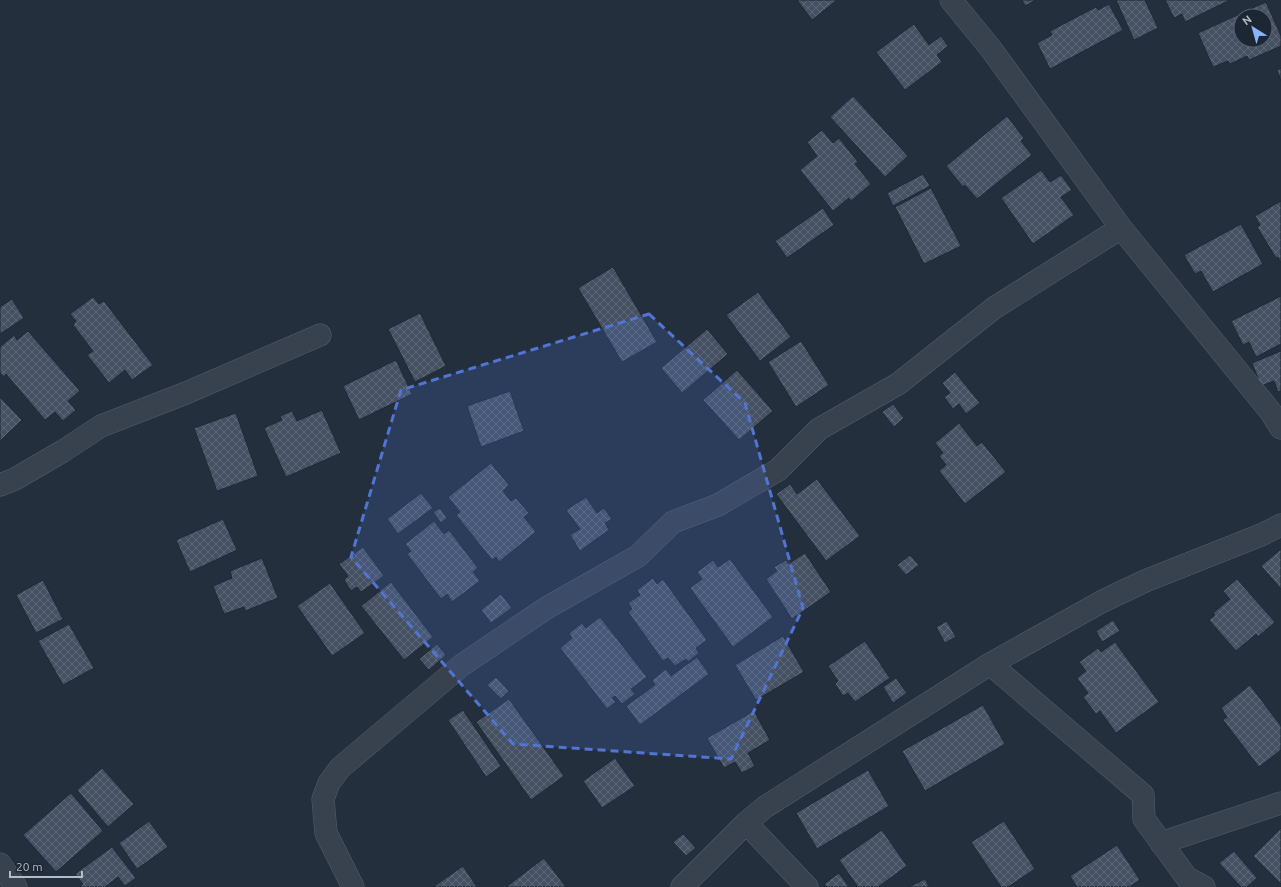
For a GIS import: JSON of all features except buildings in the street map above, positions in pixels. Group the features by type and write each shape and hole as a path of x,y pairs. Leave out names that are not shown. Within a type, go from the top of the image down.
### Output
{"street":[{"path":"951,0 991,49 1122,228 1270,411 1281,428"},
{"path":"354,887 326,833 323,799 329,783 340,768 462,665 548,607 638,556 673,522 718,505 778,470 819,429 898,384 994,308 1122,228"},
{"path":"0,484 15,479 63,451 101,426 186,393 320,335"},
{"path":"682,887 746,823 765,807 990,664 1103,600 1145,581 1261,535 1281,525"},
{"path":"990,664 1143,795 1144,819 1187,878 1204,887"},
{"path":"1161,843 1281,803"},
{"path":"746,823 807,887"},
{"path":"0,864 16,887"}],"highlighted area":[{"path":"649,314 745,403 803,608 731,759 513,744 351,557 401,390"}]}
